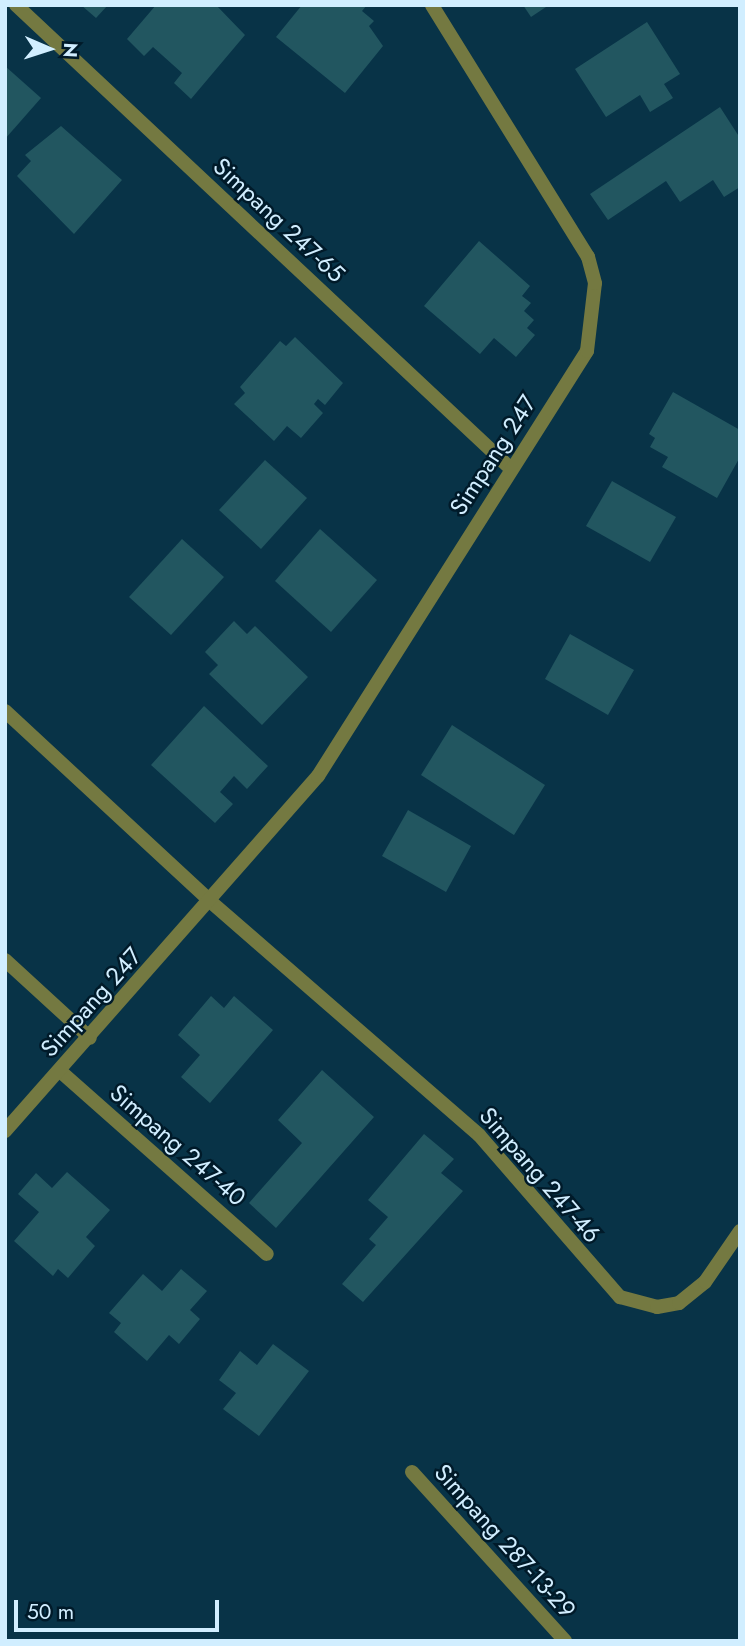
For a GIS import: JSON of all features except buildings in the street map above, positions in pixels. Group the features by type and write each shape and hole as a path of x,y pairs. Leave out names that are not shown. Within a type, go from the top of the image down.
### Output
{"street":[{"name":"Simpang 247-65","path":"16,5 510,468"},
{"name":"Simpang 247","path":"5,1131 211,901 318,776 510,468 587,351 595,283 588,257 432,5"},
{"path":"5,711 211,901"},
{"name":"Simpang 247-46","path":"211,901 479,1135 620,1297 657,1307 679,1303 705,1282 740,1231"},
{"path":"5,960 90,1038"},
{"name":"Simpang 247-40","path":"60,1071 267,1254"},
{"name":"Simpang 287-13-29","path":"412,1472 565,1641"}]}
